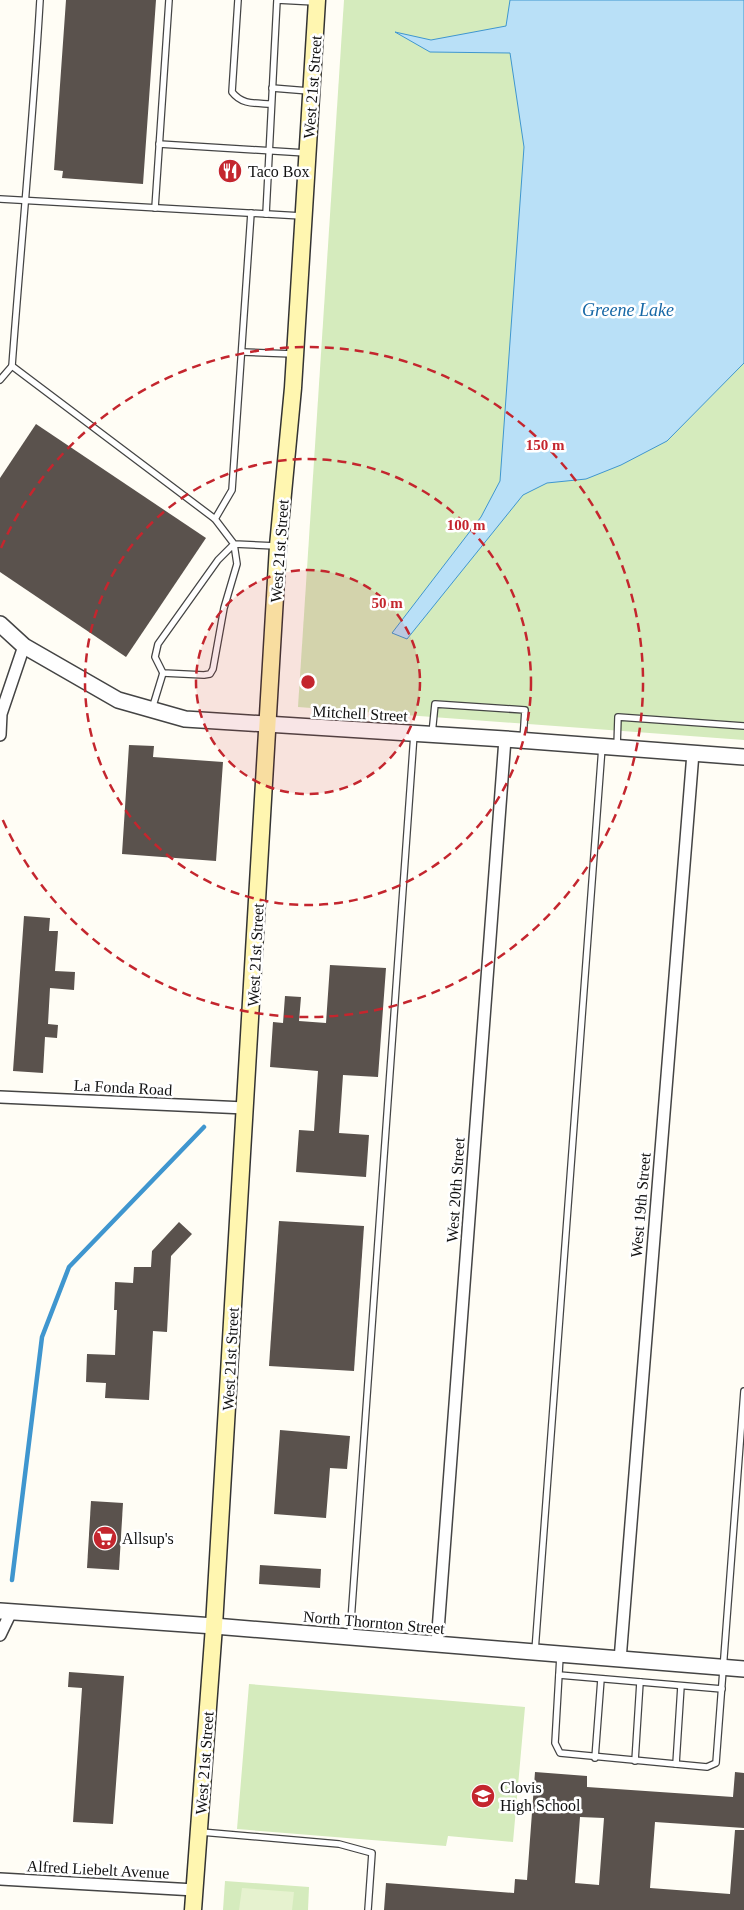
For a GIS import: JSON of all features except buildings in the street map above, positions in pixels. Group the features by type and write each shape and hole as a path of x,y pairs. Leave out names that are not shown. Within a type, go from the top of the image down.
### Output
{"main road":[{"name":"West 21st Street","path":"193,1910 214,1626 269,725 278,546 295,354 317,1"}],"street":[{"name":"Mitchell Street","path":"0,624 24,646 118,700 185,719 523,740 744,758"},
{"path":"0,734 1,714 24,646"},
{"name":"West 20th Street","path":"437,1644 505,739"},
{"name":"West 19th Street","path":"620,1660 693,753"},
{"name":"La Fonda Road","path":"0,1098 245,1108"},
{"path":"0,1635 5,1612"},
{"name":"North Thornton Street","path":"5,1612 214,1626 744,1669"},
{"name":"Alfred Liebelt Avenue","path":"0,1879 195,1890"}],"lane":[{"path":"0,380 12,366 24,200 32,125 40,0"},
{"path":"155,208 169,0"},
{"path":"238,0 232,92 238,99 245,102 271,104"},
{"path":"266,214 277,0 317,1"},
{"path":"272,88 312,91"},
{"path":"159,144 308,153"},
{"path":"0,199 304,216"},
{"path":"215,519 232,490 251,213"},
{"path":"242,352 295,354"},
{"path":"12,366 215,519 234,544 237,564 224,608 213,669 210,674 204,675 162,673"},
{"path":"152,710 162,673 155,657 158,644 218,560 234,544 278,546"},
{"path":"432,735 434,704 525,710 523,740"},
{"path":"535,1653 609,747 618,717 744,726"},
{"path":"349,1637 414,734"},
{"path":"560,1655 555,1746 560,1753 595,1758 707,1767 716,1763 744,1391"},
{"path":"559,1675 722,1689"},
{"path":"595,1758 600,1679"},
{"path":"635,1761 640,1682"},
{"path":"676,1764 681,1686"},
{"path":"199,1832 345,1846 372,1853 368,1910"}],"green space":[{"path":"344,0 744,0 744,740 298,707"},
{"path":"249,1684 525,1707 513,1842 448,1836 446,1846 237,1829"},
{"path":"225,1881 309,1887 308,1910 223,1910"},
{"path":"242,1888 294,1892 292,1910 239,1910"}],"water":[{"name":"Greene Lake","path":"510,0 744,0 744,363 667,441 621,465 586,479 547,483 523,495 407,639 392,633 481,517 500,481 524,147 510,53 430,52 395,32 431,40 506,26"}],"waterway":[{"path":"12,1580 42,1337 69,1267 204,1127"}],"place":[{"name":"Taco Box","path":"230,171"},
{"name":"Allsup's","path":"105,1538"},
{"name":"Clovis High School","path":"483,1796"}]}
